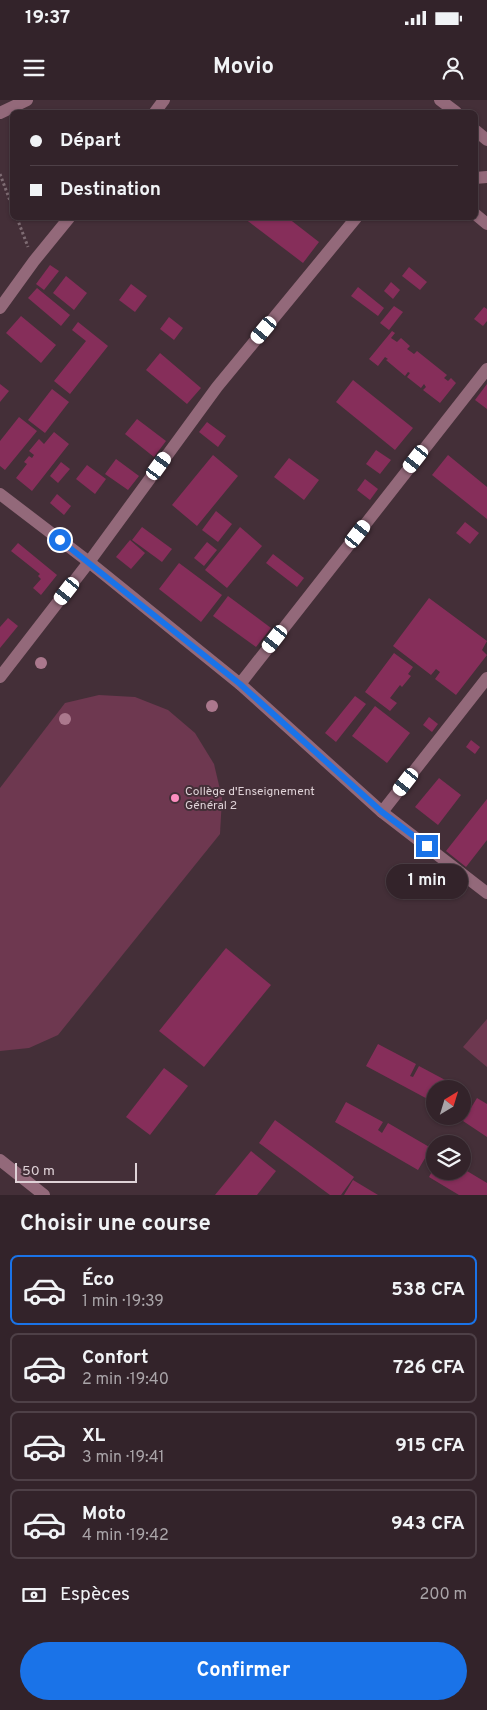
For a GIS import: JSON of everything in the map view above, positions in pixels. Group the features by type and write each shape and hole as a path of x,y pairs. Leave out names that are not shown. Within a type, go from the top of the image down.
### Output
{"street":[{"path":"0,113 27,100"},
{"path":"156,110 164,100"},
{"path":"440,100 453,110"},
{"path":"0,308 34,261 67,220"},
{"path":"0,677 89,562 217,386 354,220"},
{"path":"240,684 487,369"},
{"path":"0,494 89,562 240,684 382,812 487,893"},
{"path":"382,812 487,678"},
{"path":"0,1160 44,1195"}],"path":[{"path":"0,174 10,201"},
{"path":"18,220 34,261"}],"shaded area":[{"path":"99,695 135,697 168,710 195,733 214,764 222,798 220,834 58,1035 29,1048 0,1051 0,788 65,703"},
{"path":"487,1019 487,1067 463,1047"}],"building":[{"path":"247,220 291,220 319,242 303,263"},
{"path":"50,265 59,271 44,290 36,284"},
{"path":"409,267 427,282 420,290 402,276"},
{"path":"66,276 87,293 74,310 53,293"},
{"path":"391,282 400,290 393,299 384,291"},
{"path":"131,284 147,296 135,312 119,300"},
{"path":"358,287 384,308 378,316 351,296"},
{"path":"37,288 70,315 61,326 28,298"},
{"path":"394,306 403,312 389,330 380,323"},
{"path":"484,307 487,309 487,321 483,326 474,319"},
{"path":"21,316 56,345 41,363 6,333"},
{"path":"169,317 183,328 174,340 160,329"},
{"path":"78,322 108,346 70,394 54,381 86,341 72,330"},
{"path":"392,331 395,333 391,338 397,342 401,338 410,346 407,349 414,354 417,351 447,375 444,378 448,381 451,378 456,383 440,403 423,390 426,387 424,384 421,388 407,377 410,373 408,372 405,376 385,357 378,366 369,359"},
{"path":"160,353 201,388 187,404 146,370"},
{"path":"353,380 413,428 395,450 336,402"},
{"path":"0,384 9,391 0,402"},
{"path":"487,384 487,409 475,400"},
{"path":"52,389 69,402 45,433 28,420"},
{"path":"19,417 37,431 5,470 0,466 0,441"},
{"path":"137,419 166,441 154,457 125,434"},
{"path":"207,422 226,436 218,447 199,432"},
{"path":"54,432 69,444 32,491 16,478 27,464 24,462 29,456 32,458 34,455 29,451 39,439 44,444"},
{"path":"376,450 391,460 380,474 366,464"},
{"path":"213,455 238,476 197,526 172,505"},
{"path":"448,455 487,487 487,519 432,475"},
{"path":"289,458 319,480 304,500 274,477"},
{"path":"116,459 139,476 128,490 105,474"},
{"path":"61,462 70,469 58,483 50,476"},
{"path":"87,465 106,479 95,494 76,479"},
{"path":"365,479 378,489 370,500 357,490"},
{"path":"57,494 71,506 64,515 50,503"},
{"path":"216,511 232,524 218,542 202,530"},
{"path":"465,522 479,533 470,544 456,533"},
{"path":"142,527 172,549 162,562 132,540"},
{"path":"240,527 262,546 227,588 205,570"},
{"path":"130,540 145,553 131,569 116,557"},
{"path":"207,542 217,550 204,566 194,558"},
{"path":"18,543 57,575 41,595 33,588 41,579 38,576 40,574 11,551"},
{"path":"273,554 304,578 297,587 266,563"},
{"path":"179,563 222,595 201,622 159,589"},
{"path":"228,596 271,628 256,647 213,616"},
{"path":"429,598 487,641 482,650 487,655 456,695 435,679 440,672 436,669 431,675 393,646"},
{"path":"8,618 18,626 0,648 0,627"},
{"path":"394,653 413,667 408,674 411,676 402,687 400,685 390,698 397,703 390,711 365,692"},
{"path":"355,696 366,704 336,742 325,733"},
{"path":"375,706 410,733 387,763 352,736"},
{"path":"429,717 438,724 432,732 423,725"},
{"path":"471,740 480,747 475,754 466,747"},
{"path":"439,778 461,795 438,825 415,807"},
{"path":"487,799 487,840 466,867 446,851"},
{"path":"226,948 271,985 204,1067 159,1031"},
{"path":"378,1044 416,1064 410,1076 413,1077 419,1066 445,1080 426,1080 426,1098 366,1066"},
{"path":"164,1068 188,1086 150,1135 126,1117"},
{"path":"477,1098 487,1104 487,1137 469,1125 471,1125 471,1108"},
{"path":"346,1102 383,1122 378,1130 382,1133 388,1123 426,1145 426,1156 418,1170 335,1122"},
{"path":"275,1120 354,1177 341,1195 330,1195 259,1143"},
{"path":"251,1151 276,1171 257,1195 215,1195"},
{"path":"471,1173 487,1183 487,1195 459,1195 434,1180 471,1180"},
{"path":"353,1180 378,1195 344,1195"}],"place":[{"name":"Collège d'Enseignement Général 2","path":"175,798"}],"route":[{"path":"60,540 240,684 382,812 427,846"}]}
